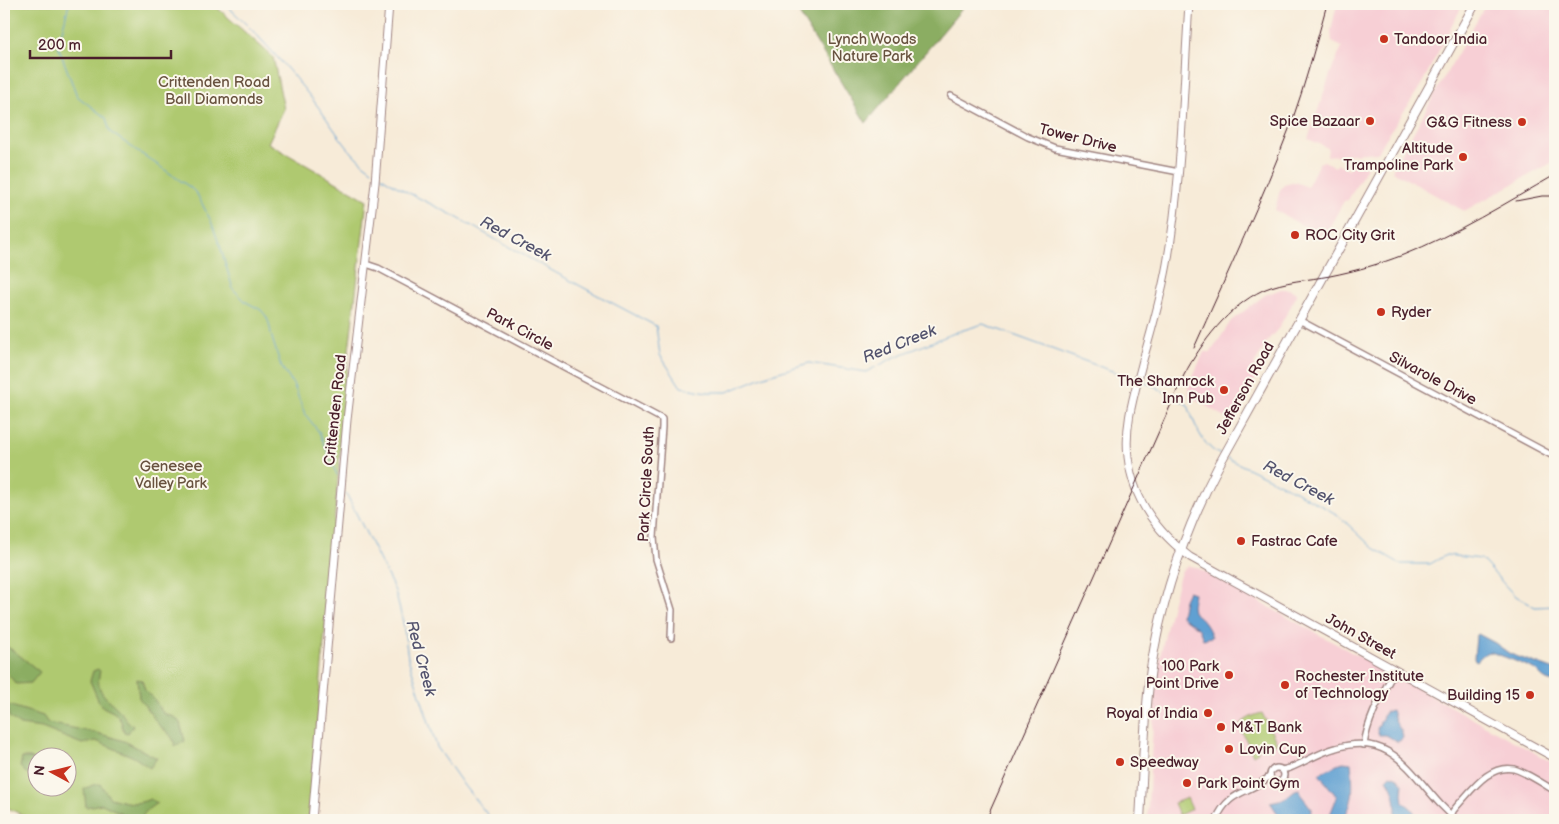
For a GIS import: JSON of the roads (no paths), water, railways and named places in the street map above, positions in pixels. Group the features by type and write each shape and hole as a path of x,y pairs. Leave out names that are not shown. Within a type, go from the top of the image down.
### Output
{"main road":[{"name":"Jefferson Road","path":"1140,820 1151,669 1163,609 1181,550 1198,506 1228,448 1476,4"}],"street":[{"name":"Crittenden Road","path":"312,820 348,420 375,183 389,4"},
{"name":"John Street","path":"1189,4 1179,172 1167,267 1128,423 1129,465 1140,498 1154,523 1164,535 1181,550 1219,574 1555,758"},
{"name":"Tower Drive","path":"951,96 1028,137 1055,148 1179,172"},
{"name":"Park Circle","path":"366,264 378,268 662,419"},
{"name":"Silvarole Drive","path":"1299,320 1555,457"},
{"name":"Park Circle South","path":"662,419 654,538 656,559 672,610 672,638"},
{"path":"1364,745 1370,718 1376,703 1395,670"},
{"path":"1216,820 1228,801 1238,794 1271,778 1279,782 1283,780 1284,772 1290,768 1334,748 1364,745 1384,750 1402,760 1451,818 1456,820"},
{"path":"1271,778 1273,769 1278,768 1284,772"},
{"path":"1451,818 1453,810 1485,777 1498,770 1513,769 1555,791"}],"water":[{"path":"1188,591 1194,593 1193,612 1205,623 1212,637 1203,639 1199,629 1181,616"},
{"path":"1478,634 1510,654 1555,670 1555,682 1546,680 1535,670 1527,666 1490,652 1477,661 1474,659 1476,637"},
{"path":"1392,710 1396,723 1402,732 1403,738 1398,742 1386,735 1379,735 1377,729 1385,712"},
{"path":"1343,762 1351,763 1353,785 1351,800 1346,814 1341,820 1328,820 1337,797 1319,774"},
{"path":"1391,775 1397,777 1403,784 1403,802 1416,815 1410,820 1405,820 1396,813 1392,788 1387,779"},
{"path":"1300,789 1301,795 1312,809 1310,820 1282,820 1270,802 1284,799 1295,790"}],"waterway":[{"name":"Red Creek","path":"69,4 58,46 77,96 106,118 110,132 197,194 211,221 233,289 246,302 261,310 266,316 281,366 294,386 305,414 319,432 337,475"},
{"name":"Red Creek","path":"225,4 282,62 313,100 347,147 372,170"},
{"name":"Red Creek","path":"379,175 407,192 656,326 660,355 681,387 707,392 727,392 765,376 809,363 866,372 895,357 957,332 983,324 1134,379"},
{"name":"Red Creek","path":"1140,381 1154,386 1188,405 1200,434 1209,446 1221,455"},
{"name":"Red Creek","path":"1227,458 1297,492 1338,515 1373,548 1401,564 1430,564 1446,555 1481,559 1514,595 1535,607 1555,606"},
{"name":"Red Creek","path":"346,493 395,591 403,622 408,658 437,747 465,787 492,820"}],"railway":[{"path":"1194,348 1256,209 1291,124 1327,4"},
{"path":"986,820 1184,375 1199,350 1217,327 1238,306 1263,290 1288,283 1349,272 1403,255 1461,228 1555,175"},
{"path":"1516,201 1542,196 1555,196"}],"place":[{"name":"Tandoor India","path":"1384,39"},
{"name":"Spice Bazaar","path":"1370,121"},
{"name":"G&G Fitness","path":"1522,122"},
{"name":"Altitude Trampoline Park","path":"1463,157"},
{"name":"ROC City Grit","path":"1295,235"},
{"name":"Ryder","path":"1381,312"},
{"name":"The Shamrock Inn Pub","path":"1224,390"},
{"name":"Fastrac Cafe","path":"1241,541"},
{"name":"100 Park Point Drive","path":"1229,675"},
{"name":"Rochester Institute of Technology","path":"1285,685"},
{"name":"Building 15","path":"1530,695"},
{"name":"Royal of India","path":"1208,713"},
{"name":"M&T Bank","path":"1221,727"},
{"name":"Lovin Cup","path":"1229,749"},
{"name":"Speedway","path":"1120,762"},
{"name":"Park Point Gym","path":"1187,783"}],"park label":[{"name":"Lynch Woods Nature Park","path":"872,48"},
{"name":"Crittenden Road Ball Diamonds","path":"214,90"},
{"name":"Genesee Valley Park","path":"171,474"}]}
